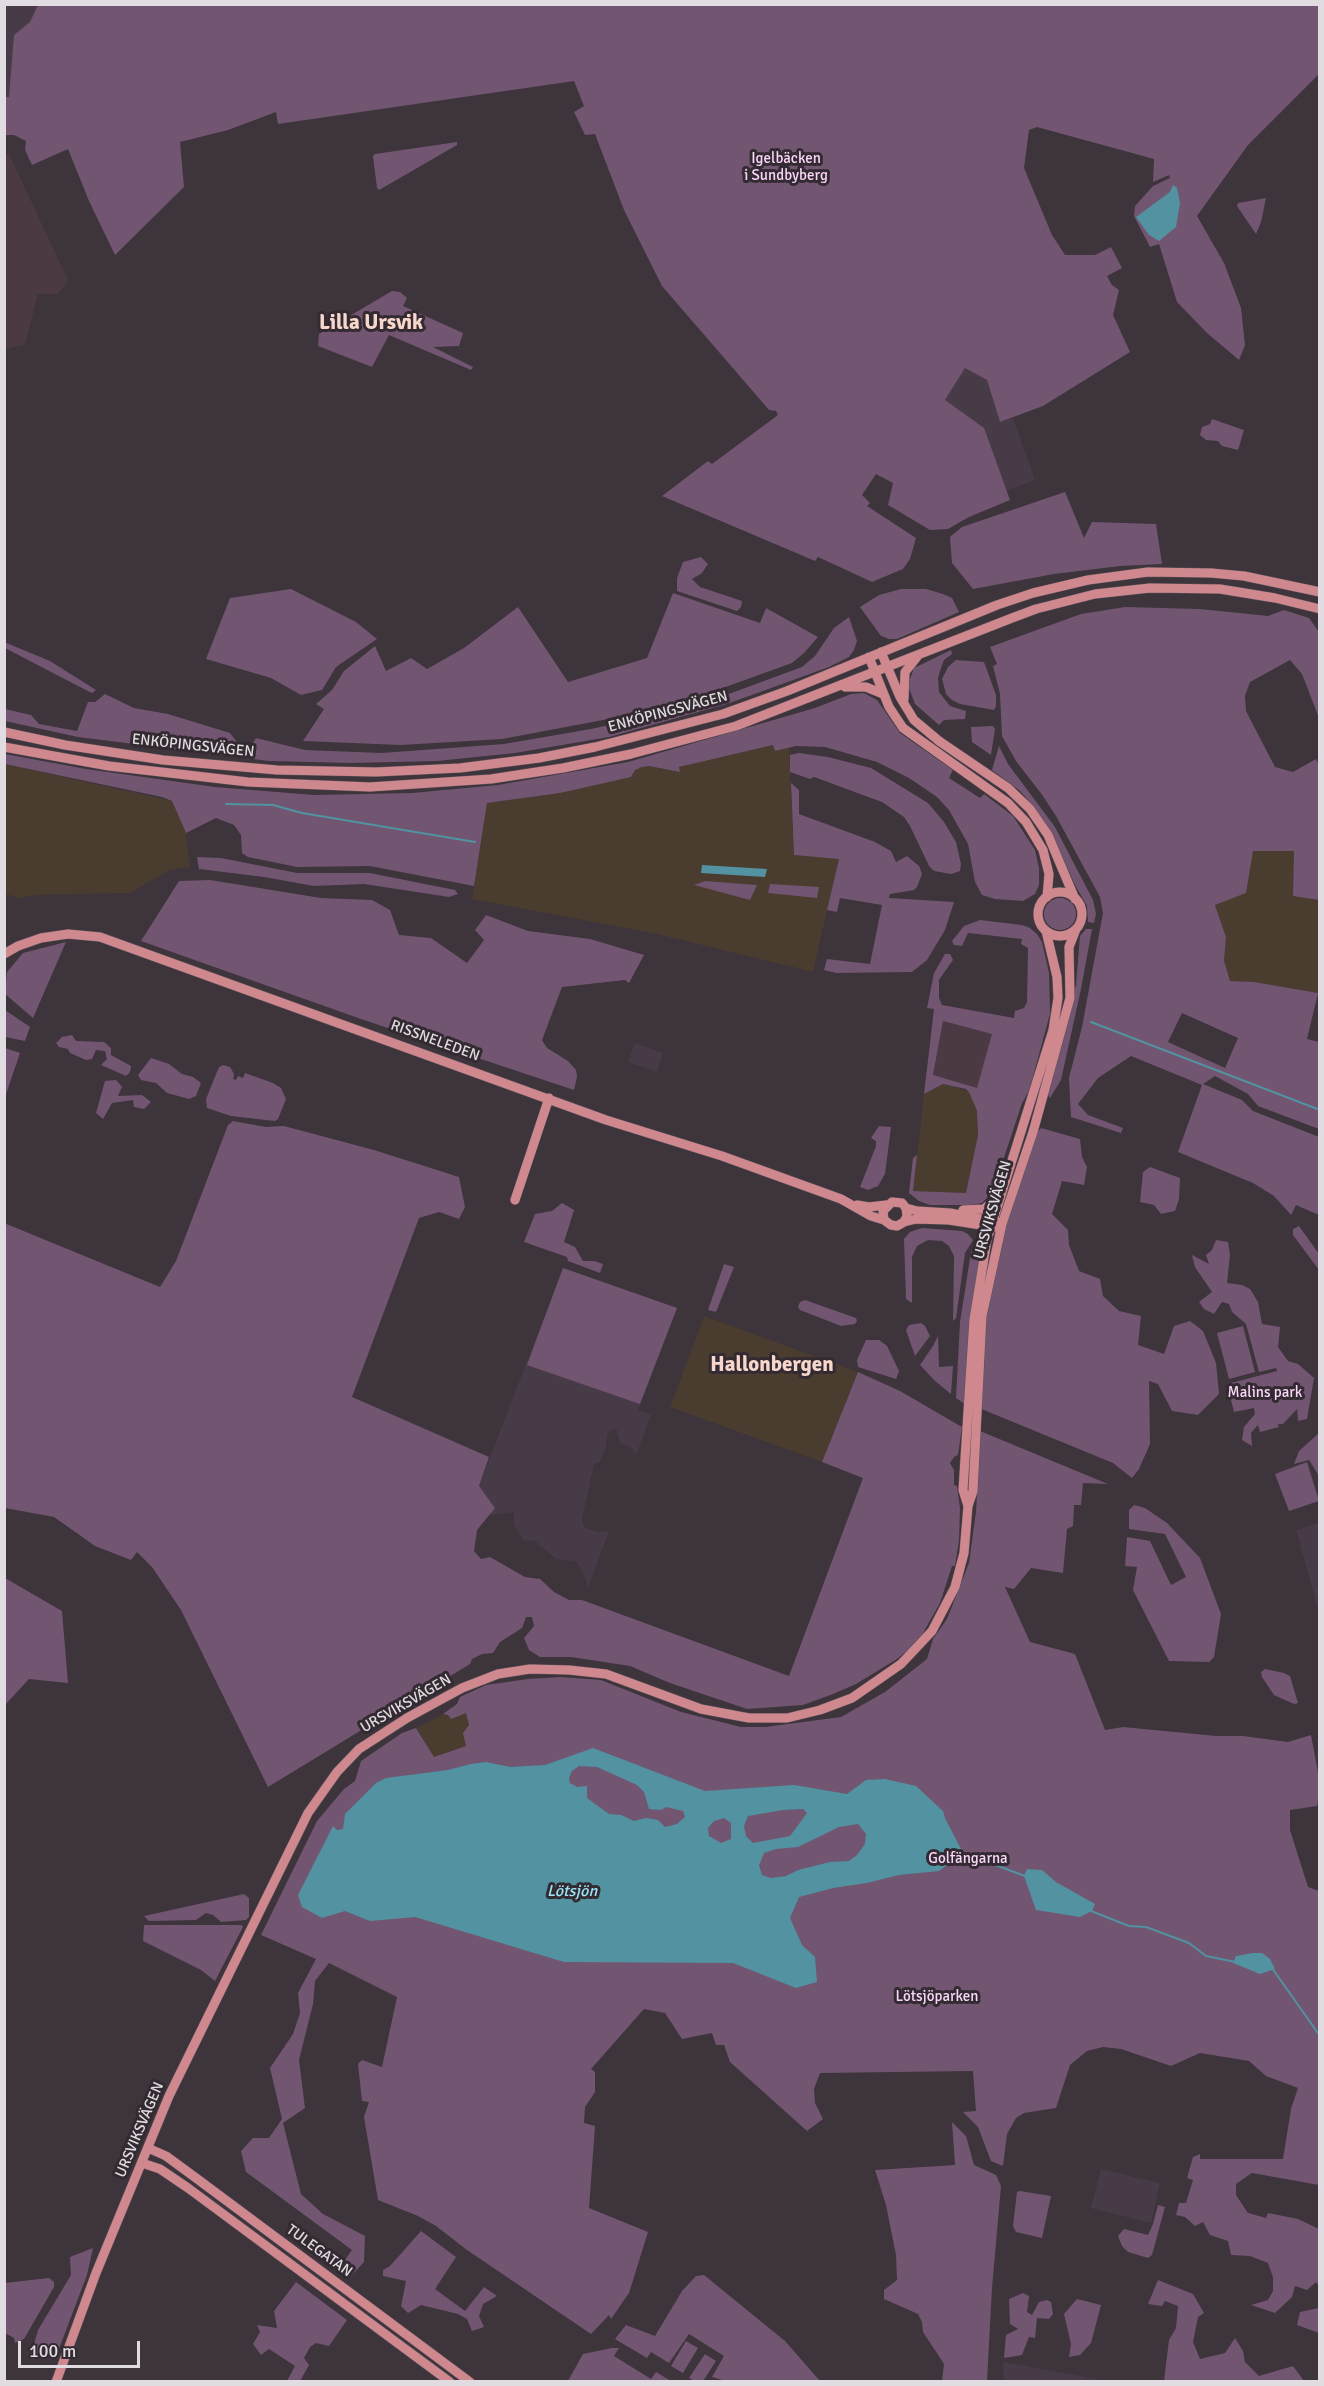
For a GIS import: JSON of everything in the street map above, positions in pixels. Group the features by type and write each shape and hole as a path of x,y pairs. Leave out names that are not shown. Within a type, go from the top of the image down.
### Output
{"street":[{"name":"ENKÖPINGSVÄGEN","path":"4,732 65,745 163,760 277,770 376,772 460,768 539,758 659,732 744,706 1033,593 1088,580 1148,572 1211,573 1244,576 1317,590"},
{"name":"ENKÖPINGSVÄGEN","path":"4,747 108,766 216,779 331,786 434,784 521,775 631,754 736,726 1036,609 1095,594 1180,587 1220,589 1275,598 1320,609"},
{"path":"1308,606 1320,616"},
{"path":"881,652 904,706 922,729 1008,788 1030,809 1048,835 1081,907 1082,915 1076,929 1062,936 1046,931 1038,915 1047,897 1059,892 1069,894 1076,899"},
{"path":"904,706 905,672 918,655"},
{"path":"869,657 894,717 907,732 1017,811 1043,850 1049,874 1047,897"},
{"path":"837,688 866,687 883,694"},
{"name":"URSVIKSVÄGEN","path":"995,1224 1055,1057 1070,998 1068,948 1076,929"},
{"name":"URSVIKSVÄGEN","path":"56,2382 96,2273 170,2096 308,1813 337,1772 359,1749 407,1718 462,1688 498,1674 530,1669 606,1674 701,1709 749,1718 787,1718 820,1710 852,1698 902,1664 932,1631 955,1587 964,1553 968,1506 973,1491 982,1316 995,1224 1012,1157 1035,1092 1053,1030 1058,998 1057,977 1046,931"},
{"name":"RISSNELEDEN","path":"4,954 41,938 68,934 100,937 606,1120 722,1156 855,1205 884,1220"},
{"path":"515,1200 549,1098"},
{"path":"950,1213 959,1210 984,1209 991,1203 1012,1157"},
{"path":"897,1202 917,1211 950,1213 995,1224 916,1219 893,1226 884,1220 883,1210 886,1205 897,1202"},
{"name":"RISSNELEDEN","path":"855,1205 870,1207 886,1205"},
{"path":"904,1222 907,1216 906,1208"},
{"name":"TULEGATAN","path":"148,2148 166,2156 470,2382"},
{"name":"TULEGATAN","path":"142,2163 160,2169 188,2188 450,2382"},
{"path":"340,2300 348,2291"}],"shaded area":[{"path":"4,5 49,5 9,98 4,97"},
{"path":"4,154 9,154 68,280 58,294 38,294 25,345 5,349"},
{"path":"965,368 987,380 1000,422 1013,418 1035,480 1006,491 932,421"},
{"path":"773,745 775,751 789,747 794,855 839,858 813,972 657,934 472,899 487,803 560,793 642,767 649,766 680,772 679,767"},
{"path":"5,764 172,801 186,833 190,867 170,870 130,893 36,895 20,898 5,894"},
{"path":"1252,851 1295,851 1294,896 1319,900 1318,993 1254,982 1230,981 1224,962 1226,937 1215,904 1246,893"},
{"path":"943,1021 993,1034 977,1089 933,1075"},
{"path":"635,1043 663,1053 657,1072 628,1062"},
{"path":"943,1084 969,1091 977,1111 978,1135 966,1193 913,1191 924,1094"},
{"path":"563,1268 677,1308 638,1410 651,1415 636,1455 633,1449 620,1443 616,1428 608,1432 606,1447 600,1462 594,1464 582,1519 584,1527 598,1532 609,1531 588,1588 584,1574 576,1561 556,1559 535,1541 524,1540 514,1525 514,1512 489,1515 495,1508 479,1486"},
{"path":"704,1316 858,1372 822,1462 670,1407"},
{"path":"1320,1523 1319,1612 1296,1530"},
{"path":"466,1712 469,1725 466,1746 434,1758 417,1728 443,1714"},
{"path":"1101,2169 1160,2183 1151,2223 1091,2208"},
{"path":"1003,2362 1108,2381 1004,2381"}],"green space":[{"name":"Igelbäcken i Sundbyberg","path":"38,5 1319,5 1319,74 1248,145 1197,216 1224,263 1241,308 1245,345 1239,360 1207,333 1177,302 1159,244 1150,247 1134,216 1135,206 1153,186 1170,178 1169,175 1153,182 1154,159 1037,127 1029,130 1024,168 1052,235 1065,255 1095,255 1111,247 1122,268 1107,276 1112,285 1119,290 1113,315 1130,352 1043,406 1000,422 987,380 965,368 945,400 984,428 1010,500 969,517 948,529 930,530 888,505 893,483 876,474 862,495 870,503 867,506 916,538 910,559 903,569 872,582 818,557 815,561 662,496 708,461 712,464 778,415 776,411 769,410 662,286 624,210 595,134 585,135 574,112 584,106 574,81 278,124 276,112 228,130 180,142 184,187 115,255 89,201 68,149 32,165 25,150 26,141 14,135 5,135 4,97 9,97 14,35 30,22"},
{"path":"457,142 457,145 379,190 377,188 373,156 375,154"},
{"path":"1266,198 1256,234 1237,206 1238,203"},
{"path":"392,291 400,292 407,298 403,306 463,333 459,346 433,347 473,367 471,370 389,335 372,367 318,346 319,334"},
{"path":"1212,419 1244,430 1238,450 1222,446 1218,441 1206,440 1200,435 1202,427 1210,424"},
{"path":"1065,492 1084,538 1092,522 1156,524 1162,564 1120,566 1054,574 973,589 952,563 950,537 962,527"},
{"path":"701,557 708,564 702,573 692,579 700,587 742,601 737,611 677,591 677,578 683,562"},
{"path":"291,589 356,622 377,639 336,667 322,690 301,695 271,678 206,659 230,598"},
{"path":"901,589 926,589 943,594 952,598 959,612 897,639 881,636 860,607 879,595"},
{"path":"673,593 760,623 766,608 818,637 792,663 695,698 619,717 502,739 401,745 303,741 324,709 316,704 332,690 344,671 375,646 386,671 411,658 427,669 464,648 518,607 568,682 647,658"},
{"path":"1125,607 1200,609 1268,616 1284,610 1309,618 1319,632 1319,718 1302,674 1290,660 1250,682 1245,696 1246,711 1275,767 1293,772 1316,759 1319,765 1319,900 1293,896 1294,851 1253,851 1246,893 1215,905 1226,937 1224,961 1230,981 1254,982 1318,993 1307,1039 1319,1042 1319,1129 1258,1106 1248,1094 1215,1076 1203,1084 1242,1100 1253,1111 1319,1137 1319,1215 1296,1205 1291,1215 1274,1196 1253,1183 1178,1152 1202,1085 1131,1056 1098,1078 1078,1104 1088,1115 1123,1128 1121,1133 1071,1117 1069,1078 1082,1027 1103,913 1100,897 1056,816 1016,761 1002,736 1000,694 993,666 997,664 990,647 1081,614","holes":["1182,1013 1238,1038 1225,1068 1168,1042"]},
{"path":"849,617 857,641 854,650 849,657 829,667 727,704 609,737 515,753 437,761 351,763 269,761 78,737 5,721 5,709 31,715 39,724 77,731 88,702 95,702 105,694 134,708 168,714 230,733 240,746 250,747 256,738 305,750 382,753 504,744 591,729 696,706 802,667 815,656 834,628"},
{"path":"4,642 50,661 96,690 92,693 5,648"},
{"path":"951,650 952,654 944,660 938,678 939,692 950,706 966,711 965,719 944,720 939,725 915,704 909,688 910,679 914,668"},
{"path":"956,660 984,662 996,695 994,710 960,704 946,694 942,679 948,667"},
{"path":"864,693 877,700 900,733 953,770 949,778 980,798 984,794 1013,816 1035,850 1039,868 1039,885 1035,894 1023,901 995,899 982,895 975,882 968,844 949,810 937,797 909,778 877,762 825,747 796,746 775,751 773,745 679,767 680,772 649,766 642,767 635,770 631,777 560,793 487,803 474,886 370,866 297,867 248,857 242,853 241,835 234,825 216,818 186,833 172,801 162,797 5,764 5,754 86,769 215,787 314,795 412,793 498,785 628,762 815,708 851,694"},
{"path":"993,726 995,729 991,755 972,742 971,727"},
{"path":"999,746 1008,764 1055,827 1093,900 1096,914 1094,923 1088,922 1087,906 1055,841 1034,807 1020,791 992,770"},
{"path":"799,753 828,757 871,768 928,803 944,822 956,842 961,864 960,871 951,874 934,871 929,866 904,817 882,802 814,777 810,779 790,772 790,755"},
{"path":"791,783 799,790 799,814 875,842 891,851 896,862 907,856 919,866 922,874 917,887 914,890 890,894 889,898 954,902 945,930 927,960 912,972 836,973 824,970 827,959 870,964 882,905 840,898 837,912 827,910 839,859 794,855"},
{"path":"197,857 221,858 297,873 370,873 455,890 458,894 449,897 364,884 314,886 199,869"},
{"path":"210,880 321,898 372,900 390,910 399,935 431,938 467,963 484,940 475,930 486,915 528,931 590,939 644,955 629,983 625,980 562,987 542,1040 547,1048 568,1061 576,1070 574,1090 361,1019 141,941 179,881"},
{"path":"705,881 757,885 750,900 694,885"},
{"path":"770,884 819,887 817,898 768,893"},
{"path":"1060,898 1071,903 1076,914 1071,925 1060,930 1049,925 1044,914 1049,903"},
{"path":"980,920 1022,925 1037,934 1042,942 1049,973 1050,1014 1029,1091 1022,1103 993,1191 982,1203 930,1205 919,1201 909,1193 913,1158 917,1155 913,1191 966,1193 978,1135 977,1111 966,1089 943,1084 924,1094 934,1009 927,1008 934,973 945,954 950,954 953,960 939,980 939,998 942,1005 1014,1018 1015,1011 1024,1008 1027,1002 1028,948 1021,944 1022,939 968,933 962,946 954,945 952,941 964,926","holes":["943,1021 992,1034 977,1088 933,1075"]},
{"path":"1086,929 1092,929 1081,989 1061,1080 1050,1098 1047,1094 1076,985 1080,936"},
{"path":"66,942 33,1018 5,994 7,972 23,953"},
{"path":"5,1010 30,1027 25,1041 5,1037"},
{"path":"72,1035 76,1041 104,1042 111,1048 111,1055 131,1066 130,1072 126,1076 101,1065 107,1059 105,1051 96,1050 92,1059 86,1060 70,1053 68,1049 59,1047 56,1043 62,1037"},
{"path":"4,1048 20,1053 5,1097"},
{"path":"151,1058 169,1064 182,1074 193,1077 201,1083 196,1096 189,1099 167,1093 156,1083 141,1080 138,1075"},
{"path":"223,1065 230,1067 234,1074 233,1079 236,1080 238,1076 243,1078 245,1073 281,1088 286,1099 278,1119 275,1121 231,1116 207,1108 206,1099 219,1067"},
{"path":"116,1080 122,1087 118,1096 142,1095 151,1102 144,1109 134,1107 133,1100 112,1103 103,1119 96,1113 105,1081"},
{"path":"233,1121 266,1127 284,1126 374,1150 459,1177 465,1207 459,1219 439,1212 419,1218 352,1397 489,1457 479,1486 495,1508 477,1530 474,1551 481,1559 490,1557 525,1577 540,1579 554,1592 569,1600 582,1600 789,1676 863,1478 822,1462 858,1372 900,1391 962,1427 958,1455 950,1463 954,1470 954,1485 957,1486 960,1508 955,1566 952,1566 940,1603 918,1642 897,1659 856,1684 833,1694 803,1705 747,1709 670,1683 630,1666 571,1657 540,1657 529,1650 524,1638 534,1626 532,1617 526,1617 522,1628 500,1642 493,1653 482,1654 472,1659 470,1664 268,1787 181,1610 152,1567 137,1552 131,1560 95,1546 54,1517 5,1508 4,1223 160,1287 176,1261 228,1125"},
{"path":"879,1126 891,1127 885,1174 878,1186 868,1190 860,1187 876,1146 876,1141 871,1138"},
{"path":"1041,1128 1080,1139 1082,1157 1087,1167 1084,1185 1062,1181 1052,1214 1068,1230 1069,1245 1079,1271 1100,1279 1103,1296 1119,1311 1141,1316 1138,1345 1164,1354 1174,1326 1190,1321 1203,1331 1216,1363 1219,1394 1198,1415 1172,1411 1158,1384 1149,1381 1150,1444 1139,1469 1132,1478 1113,1463 979,1408 984,1370 986,1320 998,1259 1015,1192 1034,1136"},
{"path":"1150,1167 1180,1178 1179,1199 1175,1211 1161,1214 1154,1205 1140,1202 1143,1172"},
{"path":"562,1203 574,1210 564,1242 575,1247 583,1261 603,1264 600,1273 568,1261 567,1257 524,1242 535,1214 552,1211"},
{"path":"1299,1226 1319,1254 1319,1270 1293,1235 1293,1229"},
{"path":"922,1228 962,1231 973,1240 965,1253 956,1318 953,1321 954,1256 949,1246 942,1241 928,1240 917,1246 912,1257 912,1303 906,1299 904,1239 910,1232"},
{"name":"Malins park","path":"1216,1240 1228,1242 1230,1255 1227,1283 1242,1285 1250,1289 1258,1302 1262,1324 1280,1327 1278,1347 1288,1361 1298,1364 1314,1378 1307,1419 1298,1421 1297,1409 1283,1424 1278,1424 1279,1427 1260,1432 1258,1425 1251,1433 1252,1446 1242,1440 1244,1427 1255,1414 1254,1408 1234,1412 1227,1384 1277,1371 1276,1368 1259,1372 1246,1324 1232,1312 1229,1304 1222,1302 1214,1314 1204,1309 1199,1302 1212,1292 1195,1267 1192,1255 1209,1264 1206,1255 1212,1250"},
{"path":"977,1243 982,1243 966,1405 956,1398 960,1322 971,1252"},
{"path":"724,1264 734,1267 716,1312 708,1310"},
{"path":"563,1268 677,1308 640,1404 527,1365"},
{"path":"805,1300 856,1318 857,1321 855,1324 841,1326 800,1310 798,1307 800,1302"},
{"path":"921,1323 930,1336 915,1356 906,1330 909,1325"},
{"path":"1243,1326 1255,1372 1229,1379 1217,1333"},
{"path":"938,1336 939,1367 953,1366 951,1394 920,1365"},
{"path":"866,1340 879,1340 887,1346 899,1371 896,1379 858,1367 857,1360"},
{"name":"Golfängarna","path":"980,1431 1108,1484 1083,1483 1081,1505 1074,1505 1073,1526 1067,1529 1063,1573 1031,1568 1014,1589 1005,1587 1030,1642 1075,1654 1105,1730 1123,1727 1216,1736 1243,1736 1288,1742 1311,1735 1319,1778 1319,1797 1317,1806 1290,1810 1290,1830 1308,1887 1319,1891 1319,2185 1252,2173 1236,2184 1236,2195 1248,2213 1266,2218 1268,2213 1298,2219 1319,2229 1319,2286 1316,2282 1307,2290 1295,2286 1292,2297 1275,2313 1251,2305 1268,2300 1273,2291 1273,2277 1268,2263 1250,2256 1231,2255 1228,2241 1210,2235 1203,2222 1195,2226 1185,2217 1176,2215 1179,2203 1186,2203 1193,2180 1187,2178 1193,2157 1200,2154 1200,2159 1283,2159 1291,2109 1298,2088 1266,2076 1249,2061 1200,2053 1171,2066 1121,2049 1103,2047 1087,2051 1070,2065 1056,2108 1024,2113 1016,2118 1007,2134 1003,2166 991,2161 978,2127 963,2112 976,2111 973,2071 820,2073 814,2089 815,2103 823,2119 807,2131 730,2062 724,2045 716,2045 712,2033 682,2039 665,2013 644,2009 591,2069 595,2072 595,2092 585,2107 584,2123 595,2126 589,2208 648,2232 629,2293 611,2319 609,2315 591,2334 467,2250 436,2226 378,2200 364,2117 369,2102 362,2101 358,2064 362,2060 382,2067 397,1997 329,1963 315,1981 313,2004 299,2060 305,2108 283,2123 301,2194 323,2214 365,2236 364,2262 349,2278 338,2270 352,2250 246,2172 241,2151 253,2138 269,2138 282,2119 270,2068 293,2034 300,2013 298,1993 316,1959 261,1935 317,1821 344,1789 355,1781 361,1761 402,1733 416,1728 434,1757 466,1746 463,1733 469,1725 466,1713 451,1719 448,1715 443,1714 457,1704 460,1697 486,1685 528,1679 560,1677 601,1680 681,1712 741,1727 765,1727 841,1717 885,1692 927,1659 933,1639 947,1619 969,1563 976,1512"},
{"path":"1319,1433 1319,1476 1309,1460 1294,1464 1299,1451"},
{"path":"1307,1462 1319,1501 1289,1511 1275,1474"},
{"path":"1134,1505 1145,1508 1167,1523 1200,1558 1221,1614 1214,1657 1209,1662 1169,1661 1133,1590 1137,1567 1125,1566 1127,1537 1150,1541 1171,1585 1186,1577 1165,1534 1129,1529 1129,1510"},
{"path":"5,1578 62,1611 68,1683 29,1679 5,1705"},
{"path":"1265,1669 1290,1676 1298,1703 1294,1704 1274,1695 1262,1677 1261,1672"},
{"path":"244,1894 249,1898 249,1917 246,1920 221,1922 213,1915 206,1913 196,1920 149,1921 144,1916"},
{"path":"144,1925 241,1925 243,1927 215,1981 201,1970 143,1941"},
{"path":"952,2122 966,2136 974,2165 996,2175 1001,2186 987,2381 942,2381 944,2364 923,2332 918,2314 884,2299 884,2290 897,2280 896,2255 886,2205 875,2170 955,2165"},
{"path":"1017,2192 1051,2196 1042,2238 1016,2232 1013,2226"},
{"path":"1158,2205 1165,2207 1152,2255 1148,2258 1128,2252 1122,2246 1118,2236 1124,2229 1148,2235"},
{"path":"421,2231 456,2257 435,2289 465,2311 484,2287 497,2296 483,2304 479,2316 484,2327 472,2331 467,2319 458,2314 421,2305 408,2313 401,2306 406,2281 383,2276 383,2270 390,2266"},
{"path":"93,2248 87,2275 57,2354 37,2355 34,2344 38,2330 71,2275 70,2257"},
{"path":"704,2275 785,2341 820,2381 729,2382 712,2377 724,2356 689,2334 669,2363 651,2352 647,2358 615,2339 626,2325 655,2336 682,2291 696,2276"},
{"path":"49,2278 54,2282 54,2287 24,2339 15,2343 14,2338 5,2333 5,2283"},
{"path":"1158,2280 1193,2294 1204,2313 1198,2317 1193,2342 1200,2359 1225,2353 1235,2338 1243,2351 1245,2362 1259,2376 1293,2366 1304,2381 1164,2381 1169,2340 1176,2328 1178,2306 1165,2301 1162,2306 1148,2304"},
{"path":"296,2282 347,2320 329,2346 316,2343 310,2347 304,2358 309,2365 300,2381 287,2381 295,2366 269,2349 261,2355 253,2344 260,2332 257,2325 277,2328 274,2311"},
{"path":"1023,2293 1029,2296 1027,2312 1032,2315 1039,2302 1047,2300 1051,2302 1053,2314 1049,2319 1037,2318 1035,2338 1029,2337 1022,2355 1004,2358 1006,2335 1018,2329 1010,2324 1009,2299"},
{"path":"1077,2299 1101,2305 1091,2343 1080,2355 1069,2357 1071,2344 1064,2314"},
{"path":"1319,2308 1319,2333 1297,2325 1300,2312"},
{"path":"686,2341 698,2348 683,2373 671,2366"},
{"path":"619,2348 614,2356 651,2379 656,2372 671,2381 568,2381 583,2354"},
{"path":"705,2354 716,2361 703,2381 694,2381 689,2378"}],"water":[{"path":"1173,185 1177,188 1180,203 1176,227 1159,241 1149,235 1136,217 1170,192"},
{"path":"702,865 767,869 765,877 701,873"},
{"name":"Lötsjön","path":"593,1748 705,1791 794,1785 847,1794 866,1780 885,1779 916,1786 943,1811 963,1853 939,1871 899,1875 799,1897 790,1918 802,1945 815,1957 817,1982 796,1988 733,1963 564,1962 415,1917 370,1921 345,1911 322,1918 302,1907 298,1895 333,1826 337,1830 343,1829 345,1814 376,1783 386,1778 448,1770 486,1762 510,1767 545,1765","holes":["579,1766 597,1767 637,1785 644,1792 649,1809 661,1810 666,1807 683,1811 685,1817 677,1824 665,1827 658,1820 646,1818 634,1821 621,1815 609,1814 587,1798 587,1786 577,1787 570,1783 569,1778 572,1771","803,1809 807,1813 790,1836 753,1843 746,1836 744,1826 748,1816 783,1810","724,1818 731,1823 731,1839 721,1843 709,1836 708,1828 714,1821","858,1824 866,1834 865,1844 849,1861 830,1862 798,1870 786,1876 771,1878 762,1875 759,1865 764,1853 776,1849 798,1847 839,1827"]},
{"path":"1027,1869 1042,1870 1056,1882 1095,1904 1092,1911 1080,1917 1036,1910 1024,1876"},
{"path":"1262,1953 1270,1959 1275,1969 1260,1974 1233,1963 1236,1956"}],"waterway":[{"path":"226,804 273,805 302,813 475,842"},
{"path":"1091,1022 1320,1110"},
{"path":"963,1853 1025,1876"},
{"path":"1091,1911 1129,1926 1146,1927 1189,1943 1206,1956 1236,1962"},
{"path":"1272,1968 1320,2036"}],"district":[{"name":"Lilla Ursvik","path":"371,323"},
{"name":"Hallonbergen","path":"772,1365"}],"park label":[{"name":"Lötsjöparken","path":"937,1997"}]}
